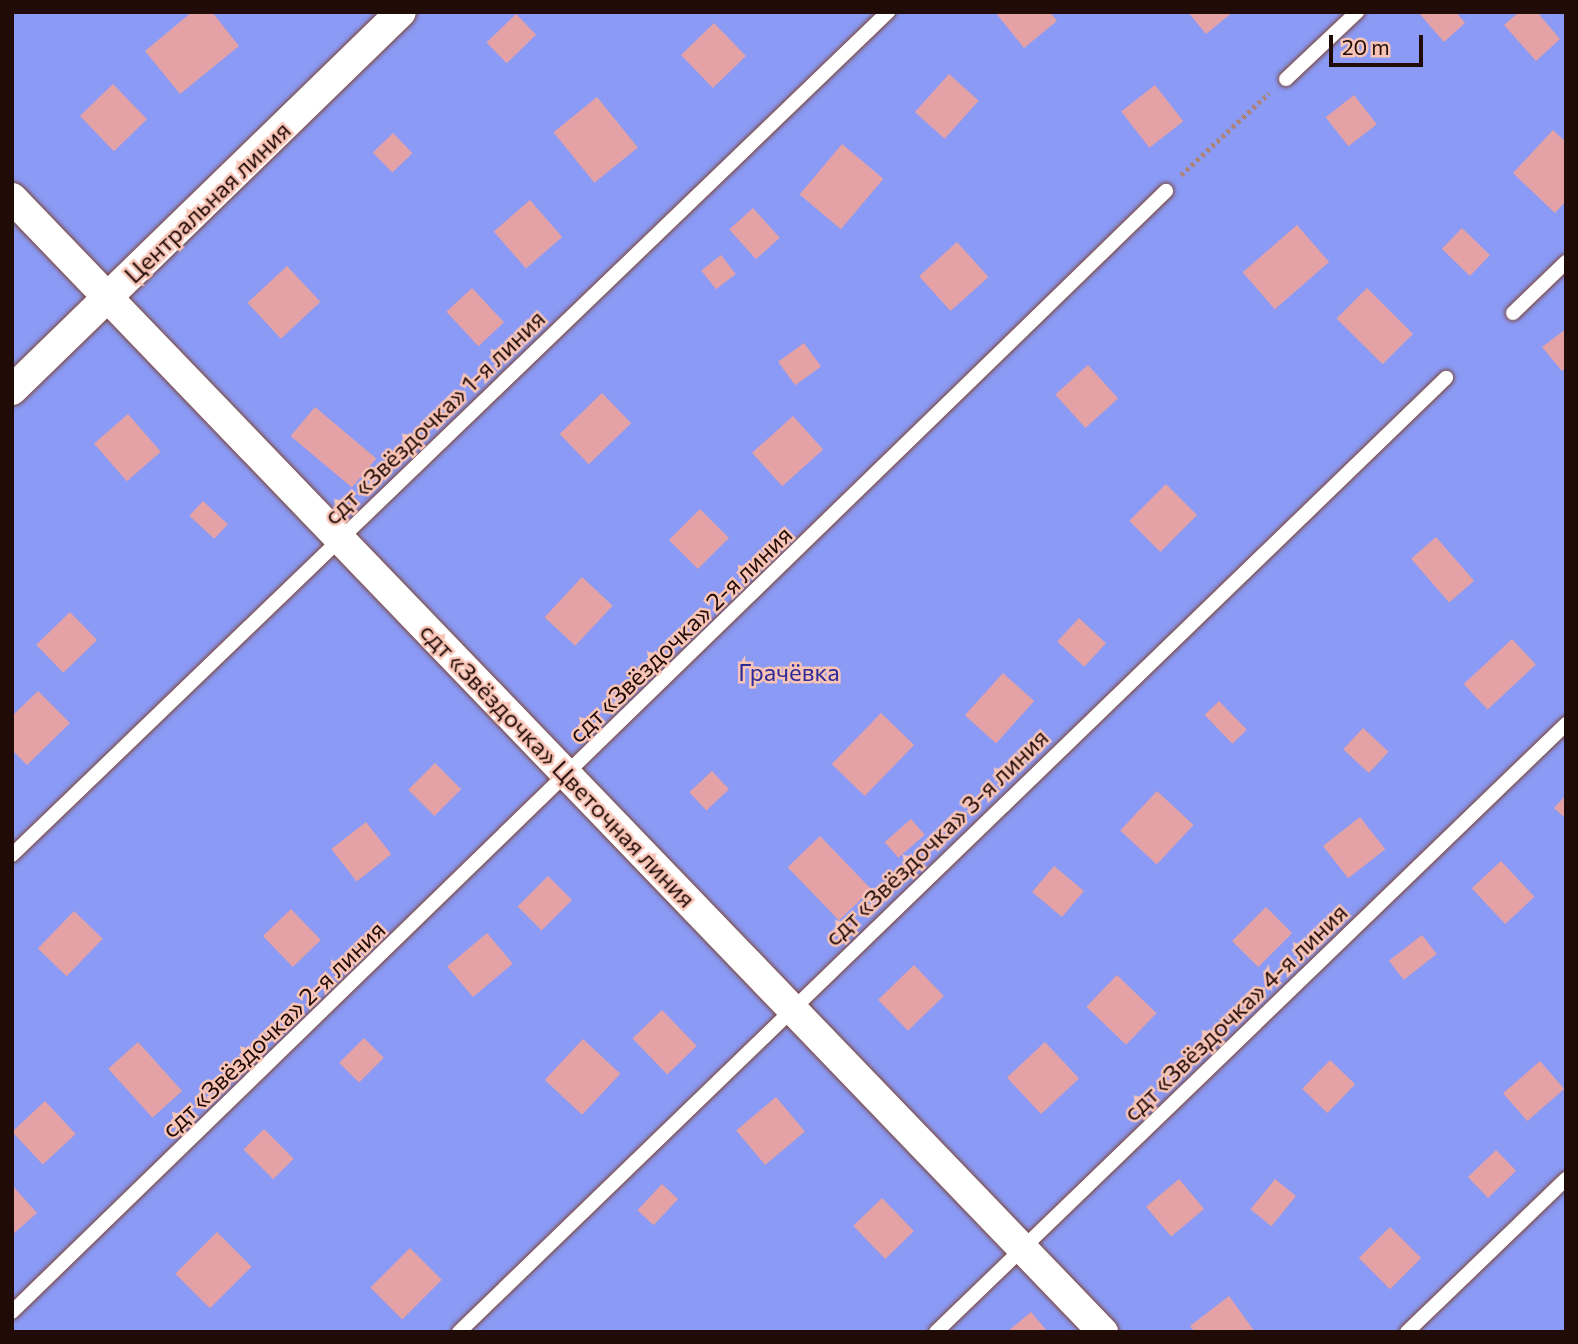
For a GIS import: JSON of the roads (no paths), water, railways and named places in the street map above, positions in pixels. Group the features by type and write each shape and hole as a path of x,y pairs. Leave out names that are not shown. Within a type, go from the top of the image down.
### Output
{"street":[{"name":"Центральная линия","path":"12,390 401,12"},
{"name":"сдт «Звёздочка» Цветочная линия","path":"12,198 1103,1332"}],"lane":[{"name":"сдт «Звёздочка» 1-я линия","path":"12,855 888,12"},
{"path":"1286,79 1357,12"},
{"name":"сдт «Звёздочка» 2-я линия","path":"12,1312 568,776 1166,191"},
{"path":"1513,313 1566,262"},
{"name":"сдт «Звёздочка» 3-я линия","path":"459,1332 1446,377"},
{"name":"сдт «Звёздочка» 4-я линия","path":"936,1332 1566,724"},
{"path":"1407,1332 1566,1179"}],"park label":[{"name":"Грачёвка","path":"789,672"}]}
